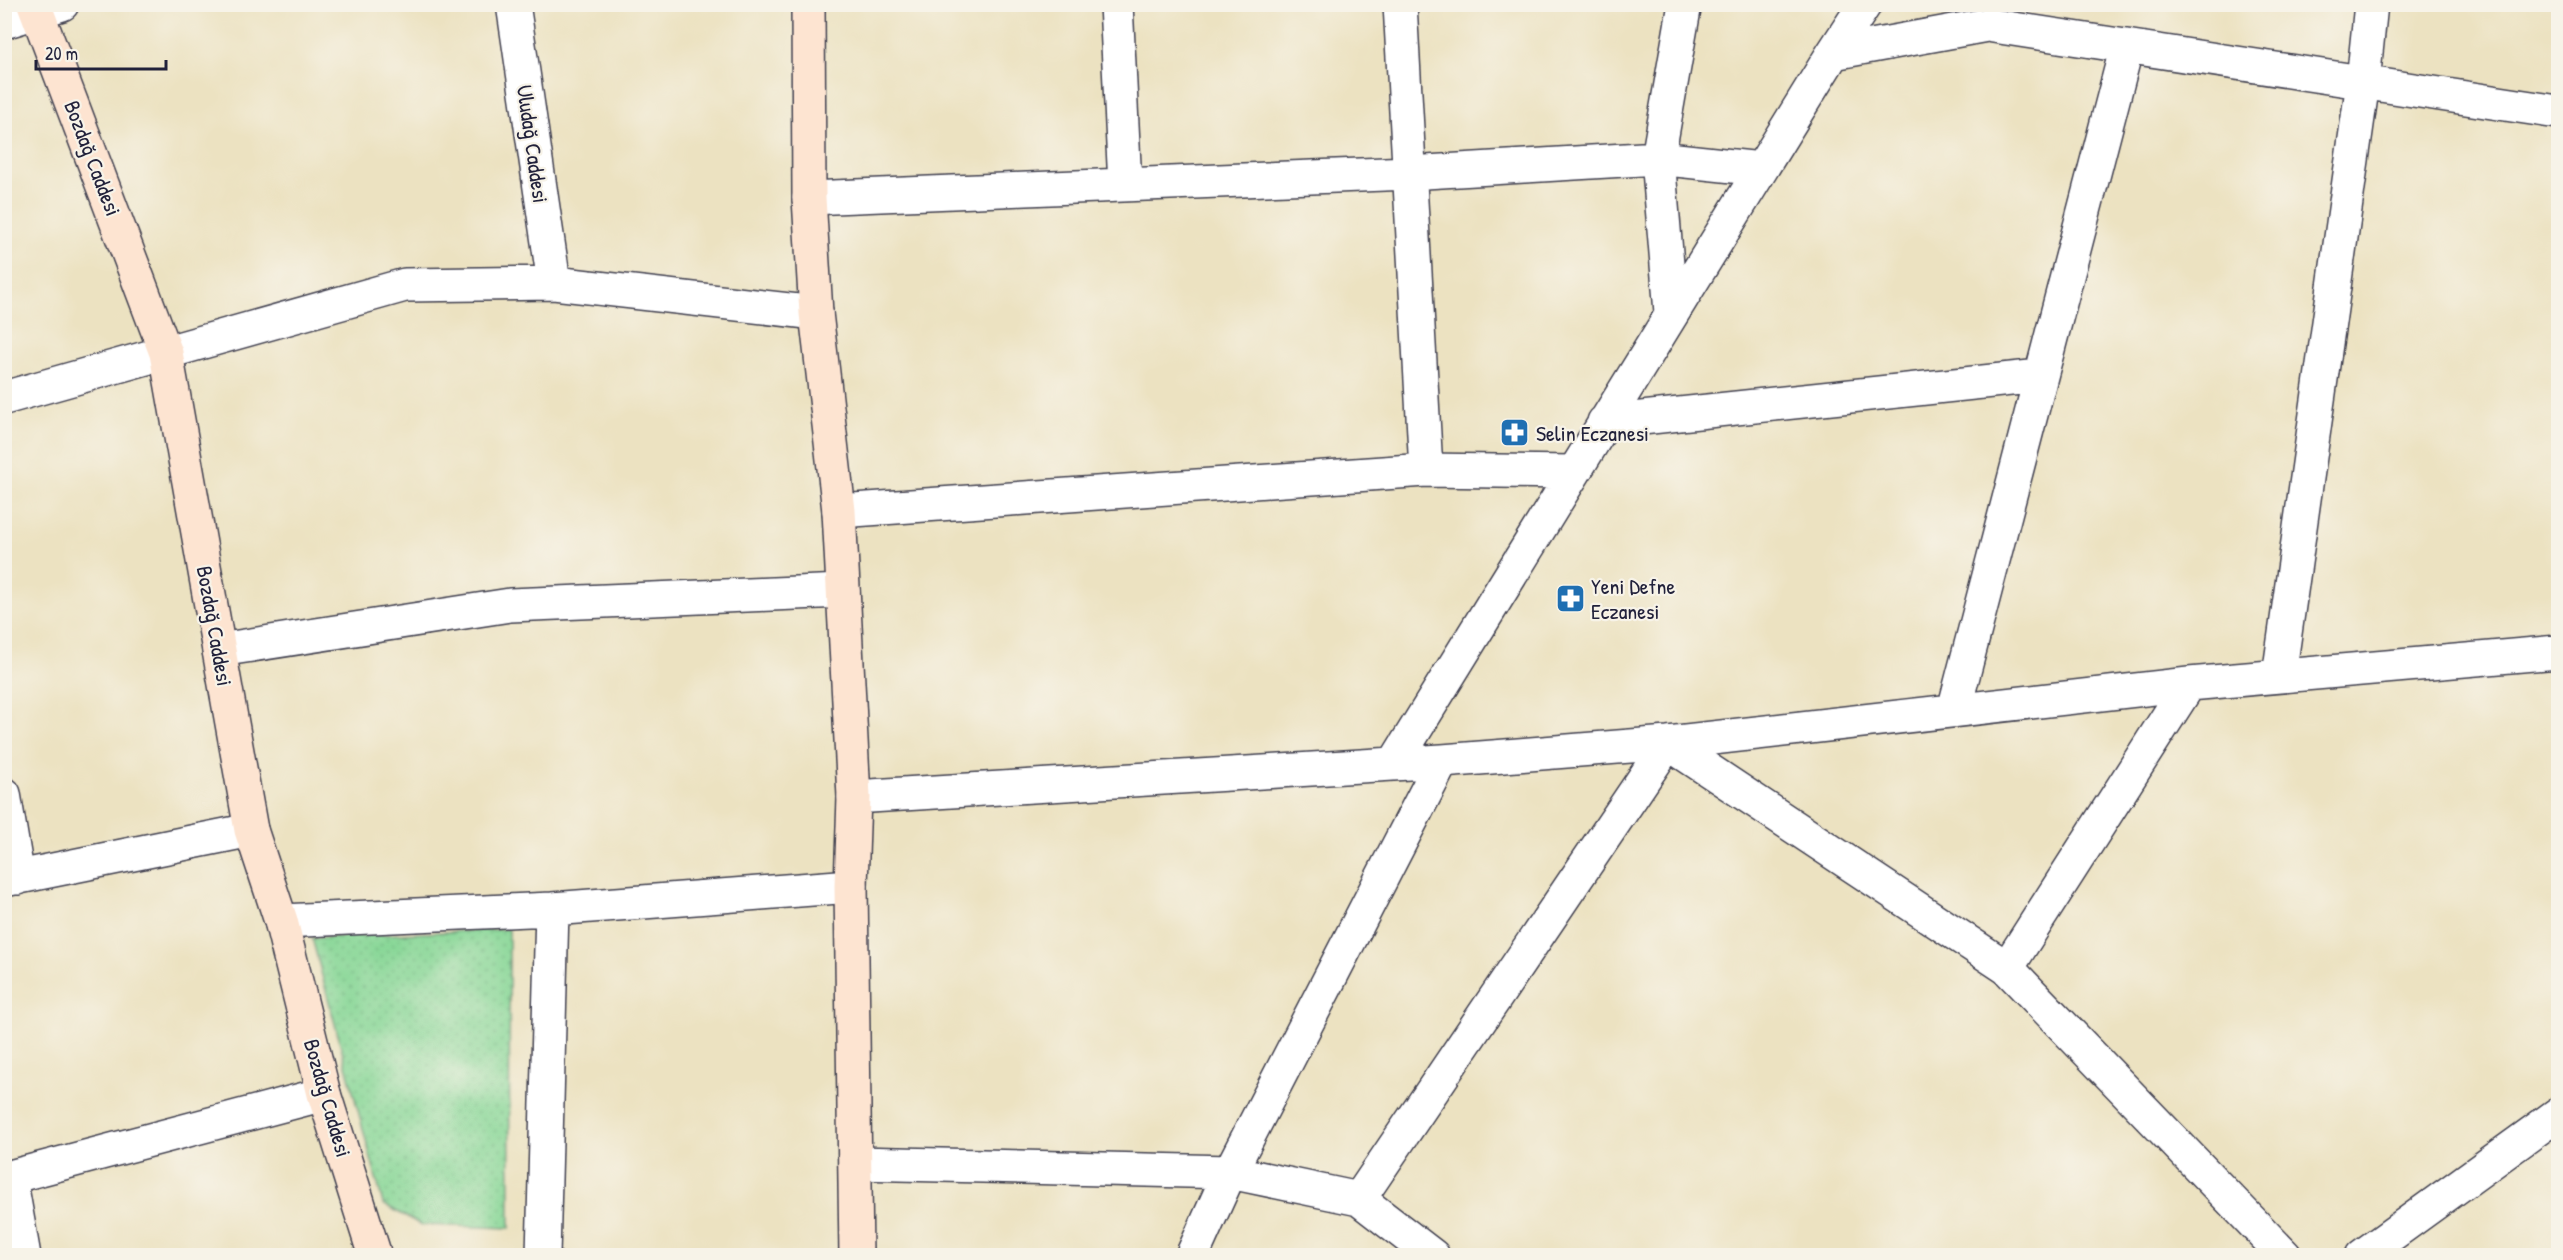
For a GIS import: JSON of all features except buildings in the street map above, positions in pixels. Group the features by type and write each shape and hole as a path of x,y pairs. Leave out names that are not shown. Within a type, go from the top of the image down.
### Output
{"street":[{"name":"Uludağ Caddesi","path":"513,4 554,283"},
{"path":"808,4 809,198 816,313 838,511 854,797 851,886 856,1256"},
{"path":"1116,4 1125,185"},
{"path":"1400,4 1426,470"},
{"path":"1671,312 1658,158 1685,4"},
{"path":"1394,764 1671,312 1865,4"},
{"path":"2279,676 2372,4"},
{"path":"4,22 45,7"},
{"name":"Bozdağ Caddesi","path":"45,7 166,353 251,830 280,921 324,1094 375,1256"},
{"path":"1833,53 1993,15 2127,46 2559,112"},
{"path":"1954,710 2127,46"},
{"path":"809,198 1409,173 1658,158 1761,169"},
{"path":"4,398 405,285 554,283 816,313"},
{"path":"1604,422 2040,376"},
{"path":"838,511 1426,470 1572,472"},
{"path":"219,650 510,605 843,591"},
{"path":"854,797 1442,761 1668,743 2189,684 2559,652"},
{"path":"2007,968 2189,684"},
{"path":"1668,743 2007,968 2285,1256"},
{"path":"1359,1199 1668,743"},
{"path":"1192,1256 1230,1172 1442,761"},
{"path":"4,794 11,879 251,830"},
{"path":"280,921 552,909 851,886"},
{"path":"543,1256 552,909"},
{"path":"24,1256 10,1177 324,1094"},
{"path":"2362,1256 2559,1114"},
{"path":"856,1163 1230,1172 1359,1199 1432,1256"}],"green space":[{"path":"509,929 510,1228 421,1225 383,1204 312,938"}],"place":[{"name":"Selin Eczanesi","path":"1515,433"},
{"name":"Yeni Defne Eczanesi","path":"1570,599"}]}
